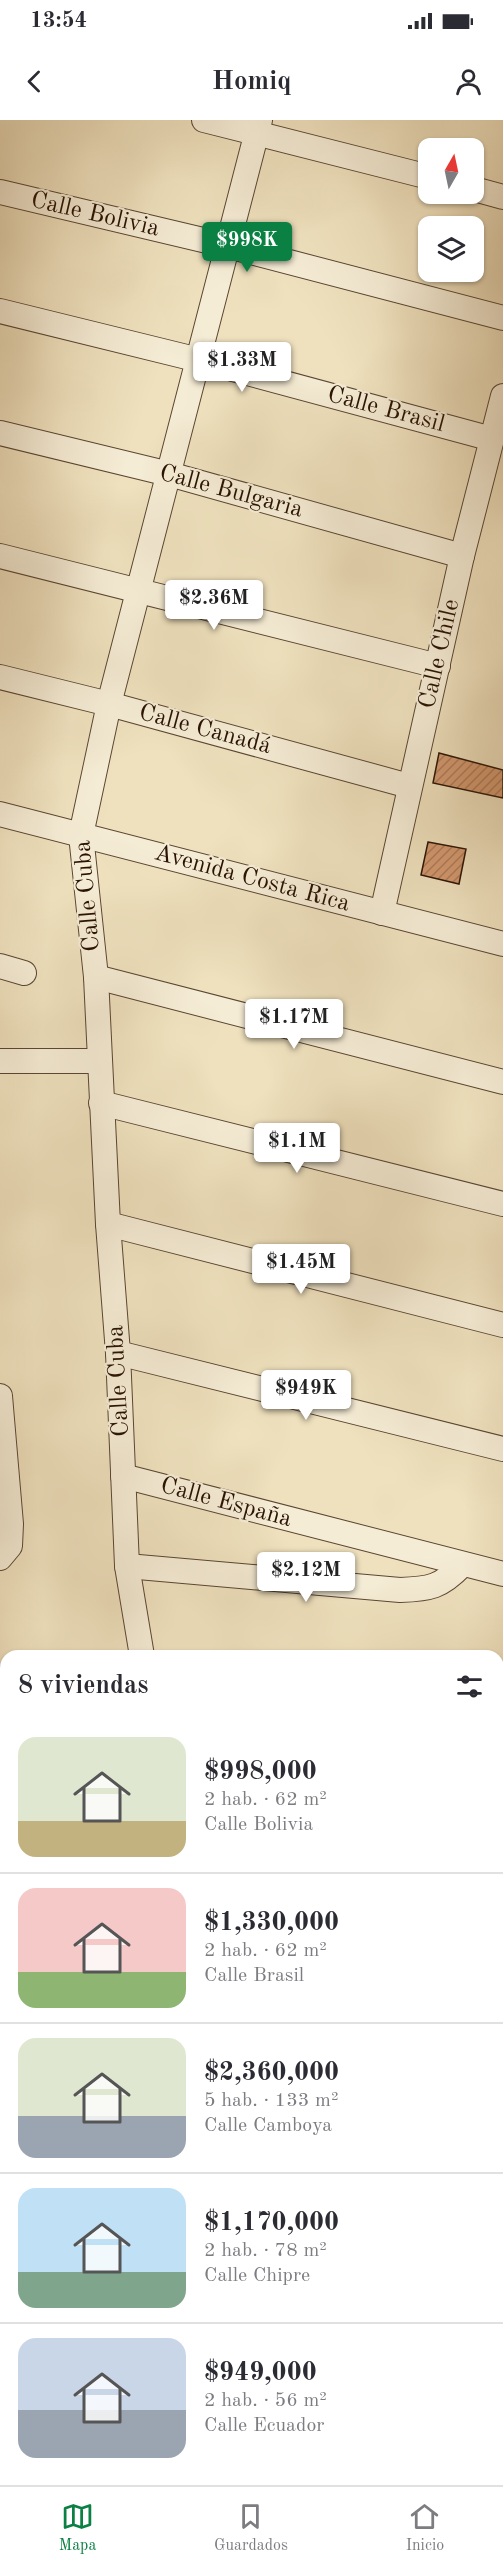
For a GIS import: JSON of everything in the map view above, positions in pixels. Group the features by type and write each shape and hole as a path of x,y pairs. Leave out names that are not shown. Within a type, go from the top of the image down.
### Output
{"street":[{"path":"204,120 258,126 418,174"},
{"name":"Calle Cuba","path":"141,1650 127,1566 118,1353 108,1224 96,977 81,835 109,704 200,360 258,126"},
{"name":"Calle Bolivia","path":"0,192 228,246 503,318"},
{"path":"484,192 503,197"},
{"name":"Calle Brasil","path":"0,311 200,360 492,439"},
{"name":"Calle Chile","path":"382,913 462,556 503,396"},
{"name":"Calle Bulgaria","path":"0,433 169,474 462,556"},
{"path":"0,556 438,666"},
{"name":"Calle Canadá","path":"0,677 109,704 409,786"},
{"name":"Avenida Costa Rica","path":"0,814 503,944"},
{"path":"0,966 24,972"},
{"path":"96,977 503,1082"},
{"path":"0,1061 99,1061"},
{"path":"101,1103 503,1204"},
{"path":"108,1224 503,1325"},
{"path":"118,1353 503,1449"},
{"path":"0,1396 11,1524 5,1552"},
{"name":"Calle España","path":"123,1476 503,1574"},
{"path":"127,1566 400,1590 427,1589 446,1581 462,1565"}],"building":[{"path":"439,753 503,770 503,798 433,783"},
{"path":"428,842 466,849 459,884 421,875"}]}
